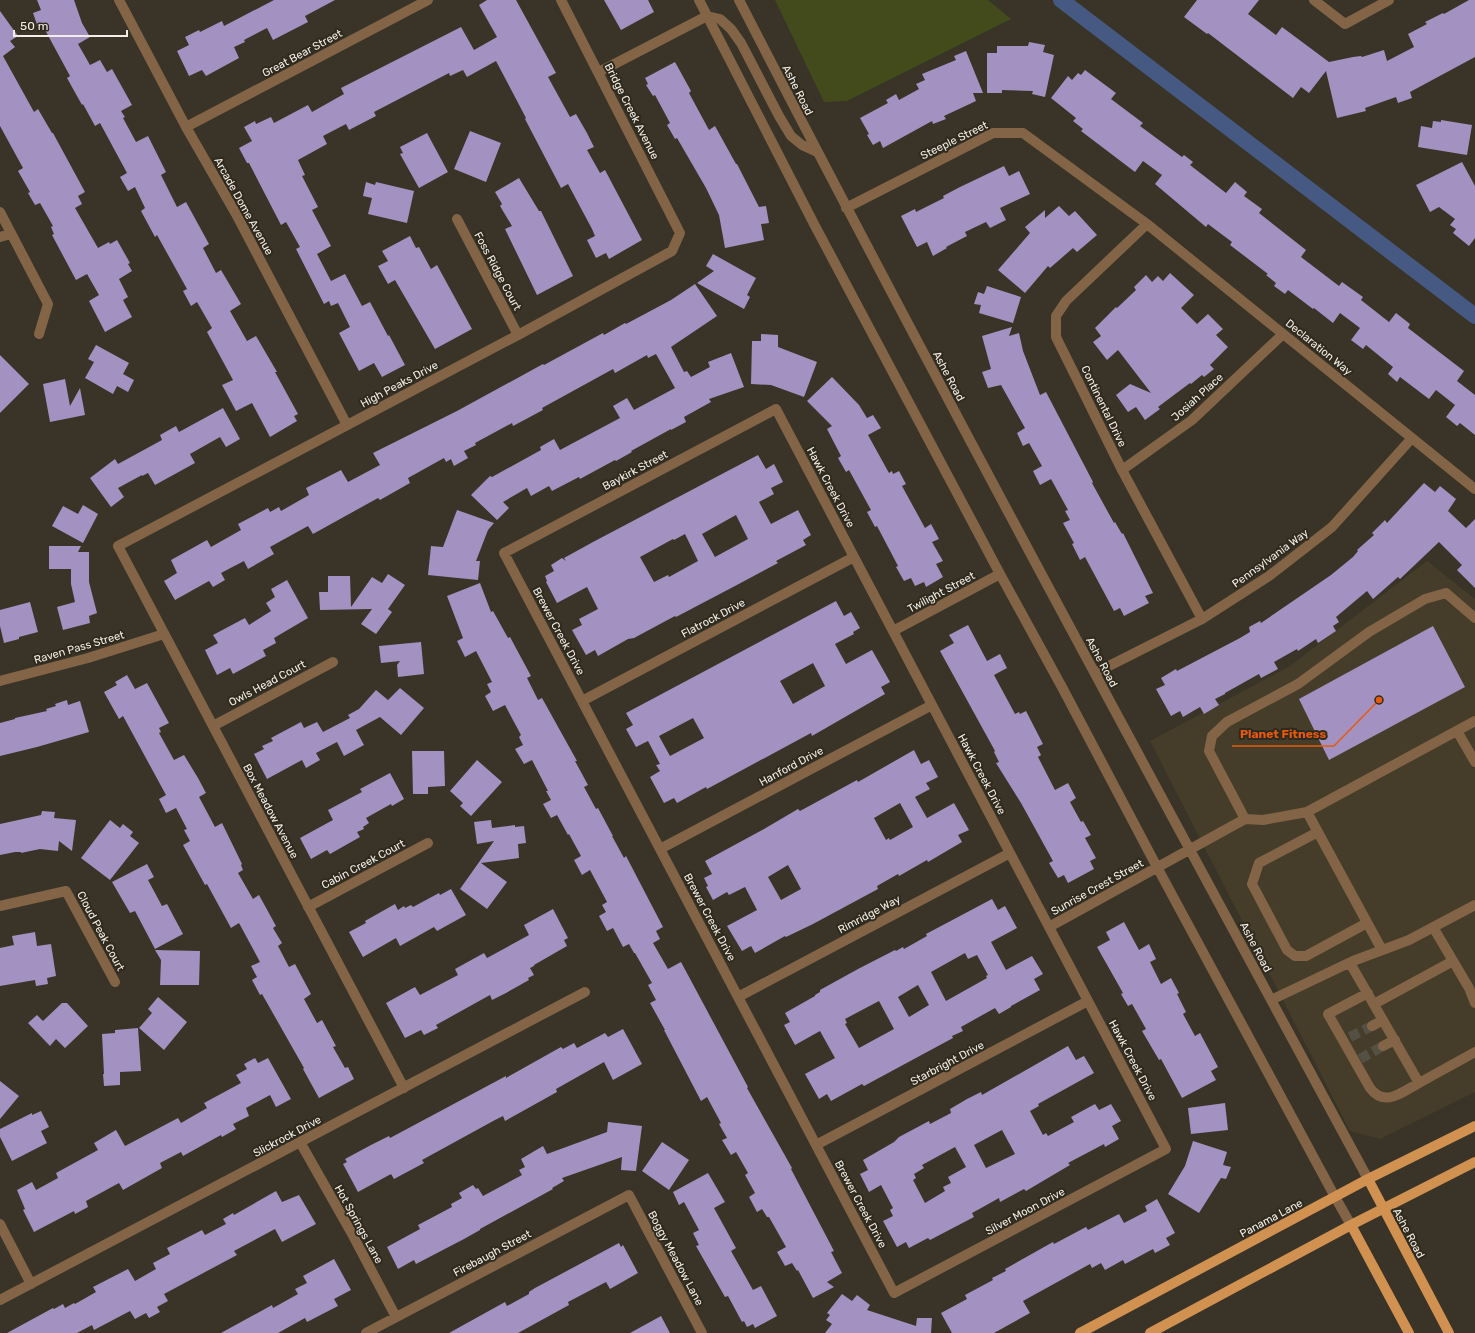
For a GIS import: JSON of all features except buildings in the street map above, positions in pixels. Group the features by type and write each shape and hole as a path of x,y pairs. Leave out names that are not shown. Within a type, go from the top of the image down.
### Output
{"main road":[{"name":"Panama Lane","path":"1080,1333 1368,1179 1475,1126"},
{"path":"1150,1333 1383,1208 1475,1162"},
{"name":"Ashe Road","path":"1368,1179 1449,1333"},
{"path":"1352,1225 1408,1333"}],"street":[{"name":"Arcade Dome Avenue","path":"119,0 186,127 236,214 347,425"},
{"name":"Great Bear Street","path":"186,127 428,0"},
{"name":"Bridge Creek Avenue","path":"561,0 680,233"},
{"path":"699,0 814,224 1000,574 1335,1197 1352,1225"},
{"name":"Ashe Road","path":"739,0 846,208 1189,850 1368,1179"},
{"path":"1314,0 1345,24 1389,0"},
{"path":"598,72 707,16 720,19 731,29 741,43 778,116 791,136 802,145 817,152"},
{"name":"Steeple Street","path":"846,208 992,133 1023,133 1147,224"},
{"path":"0,212 48,304 39,334"},
{"name":"Foss Ridge Court","path":"457,219 518,335"},
{"name":"Declaration Way","path":"1147,224 1475,489"},
{"name":"Continental Drive","path":"1147,224 1066,301 1056,316 1056,337 1122,470 1202,619"},
{"name":"High Peaks Drive","path":"118,546 518,335 672,251 680,233"},
{"path":"0,237 11,234"},
{"name":"Josiah Place","path":"1122,470 1192,420 1283,334"},
{"name":"Baykirk Street","path":"504,553 776,409"},
{"name":"Hawk Creek Drive","path":"776,409 1166,1150"},
{"name":"Pennsylvania Way","path":"1095,673 1202,619 1269,576 1332,527 1412,438"},
{"name":"Box Meadow Avenue","path":"118,546 404,1088"},
{"name":"Brewer Creek Drive","path":"504,553 894,1293"},
{"name":"Flatrock Drive","path":"582,701 854,557"},
{"name":"Twilight Street","path":"893,631 1000,574"},
{"path":"1475,618 1446,593 1425,599 1369,632 1298,684 1227,722 1212,736 1209,751 1245,819 1263,820 1307,812 1475,721"},
{"name":"Raven Pass Street","path":"0,681 88,658 164,634"},
{"name":"Owls Head Court","path":"213,726 333,662"},
{"name":"Hanford Drive","path":"660,849 932,705"},
{"path":"1457,731 1475,762"},
{"path":"1307,812 1382,950"},
{"name":"Sunrise Crest Street","path":"1049,927 1245,819"},
{"path":"1318,832 1259,863 1252,884 1287,950 1296,956 1306,956 1367,923"},
{"name":"Cabin Creek Court","path":"308,907 428,844"},
{"name":"Rimridge Way","path":"738,997 1010,853"},
{"name":"Cloud Peak Court","path":"0,906 66,891 114,982"},
{"path":"1271,1000 1350,963 1409,940 1475,905"},
{"path":"1433,927 1469,988 1475,1003"},
{"path":"1374,1004 1453,962"},
{"path":"1350,963 1419,1083"},
{"name":"Slickrock Drive","path":"0,1300 585,992"},
{"path":"1368,993 1328,1014 1346,1039 1358,1060 1373,1093 1381,1098 1395,1096 1475,1052"},
{"name":"Starbright Drive","path":"816,1145 1088,1001"},
{"path":"1372,1026 1383,1020"},
{"path":"1383,1046 1395,1040"},
{"name":"Hot Springs Lane","path":"300,1142 351,1232 396,1317"},
{"name":"Silver Moon Drive","path":"894,1293 1166,1150"},
{"name":"Firebaugh Street","path":"366,1333 629,1195"},
{"name":"Boggy Meadow Lane","path":"629,1195 702,1333"},
{"path":"0,1224 31,1284"}],"shaded area":[{"path":"1427,561 1475,599 1475,1092 1380,1139 1350,1131 1150,741 1290,666"}],"green space":[{"path":"775,0 988,0 1011,19 847,101 824,102"}],"waterway":[{"path":"1061,0 1475,316"}],"tunnel":[{"path":"1350,1037 1372,1026"},
{"path":"1360,1059 1383,1046"}],"place":[{"name":"Planet Fitness","path":"1379,700"}]}
